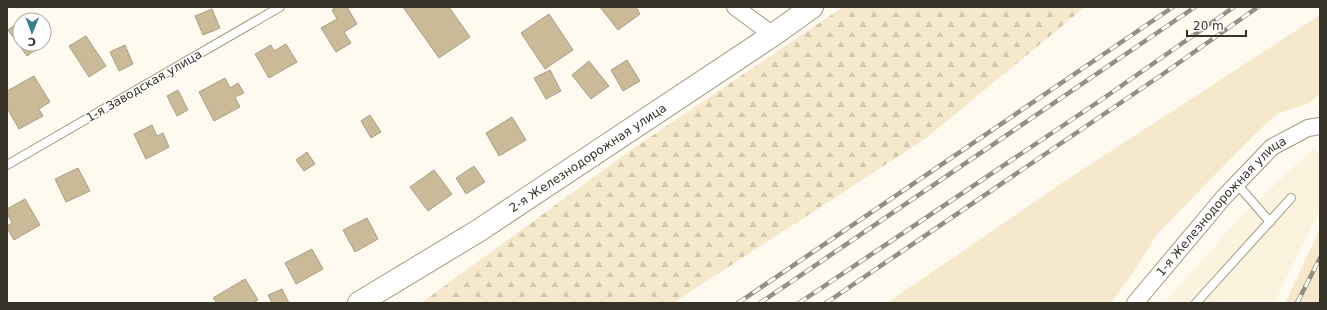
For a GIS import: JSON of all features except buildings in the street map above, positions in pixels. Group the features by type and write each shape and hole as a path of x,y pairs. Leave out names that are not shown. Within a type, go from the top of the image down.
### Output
{"street":[{"path":"735,7 773,35"},
{"name":"2-я Железнодорожная улица","path":"359,303 478,231 773,35 812,7"},
{"name":"1-я Железнодорожная улица","path":"1135,303 1237,184 1272,147 1308,128 1320,126"}],"lane":[{"name":"1-я Заводская улица","path":"7,165 280,7"},
{"path":"1237,184 1270,222"},
{"path":"1196,303 1291,198"}],"shaded area":[{"path":"1312,149 1320,153 1320,210 1274,303 1164,303 1235,223"}],"green space":[{"path":"843,7 1085,7 925,139 673,303 421,303 631,150"},
{"path":"1320,15 1320,94 1307,104 1277,114 1255,134 1158,233 1132,274 1111,303 887,303 1068,179"},
{"path":"1320,229 1320,303 1285,303"}],"railway":[{"path":"738,303 1173,7"},
{"path":"760,303 1195,7"},
{"path":"799,303 1101,100 1234,7"},
{"path":"826,303 1163,74 1258,7"},
{"path":"1297,303 1320,258"}]}
